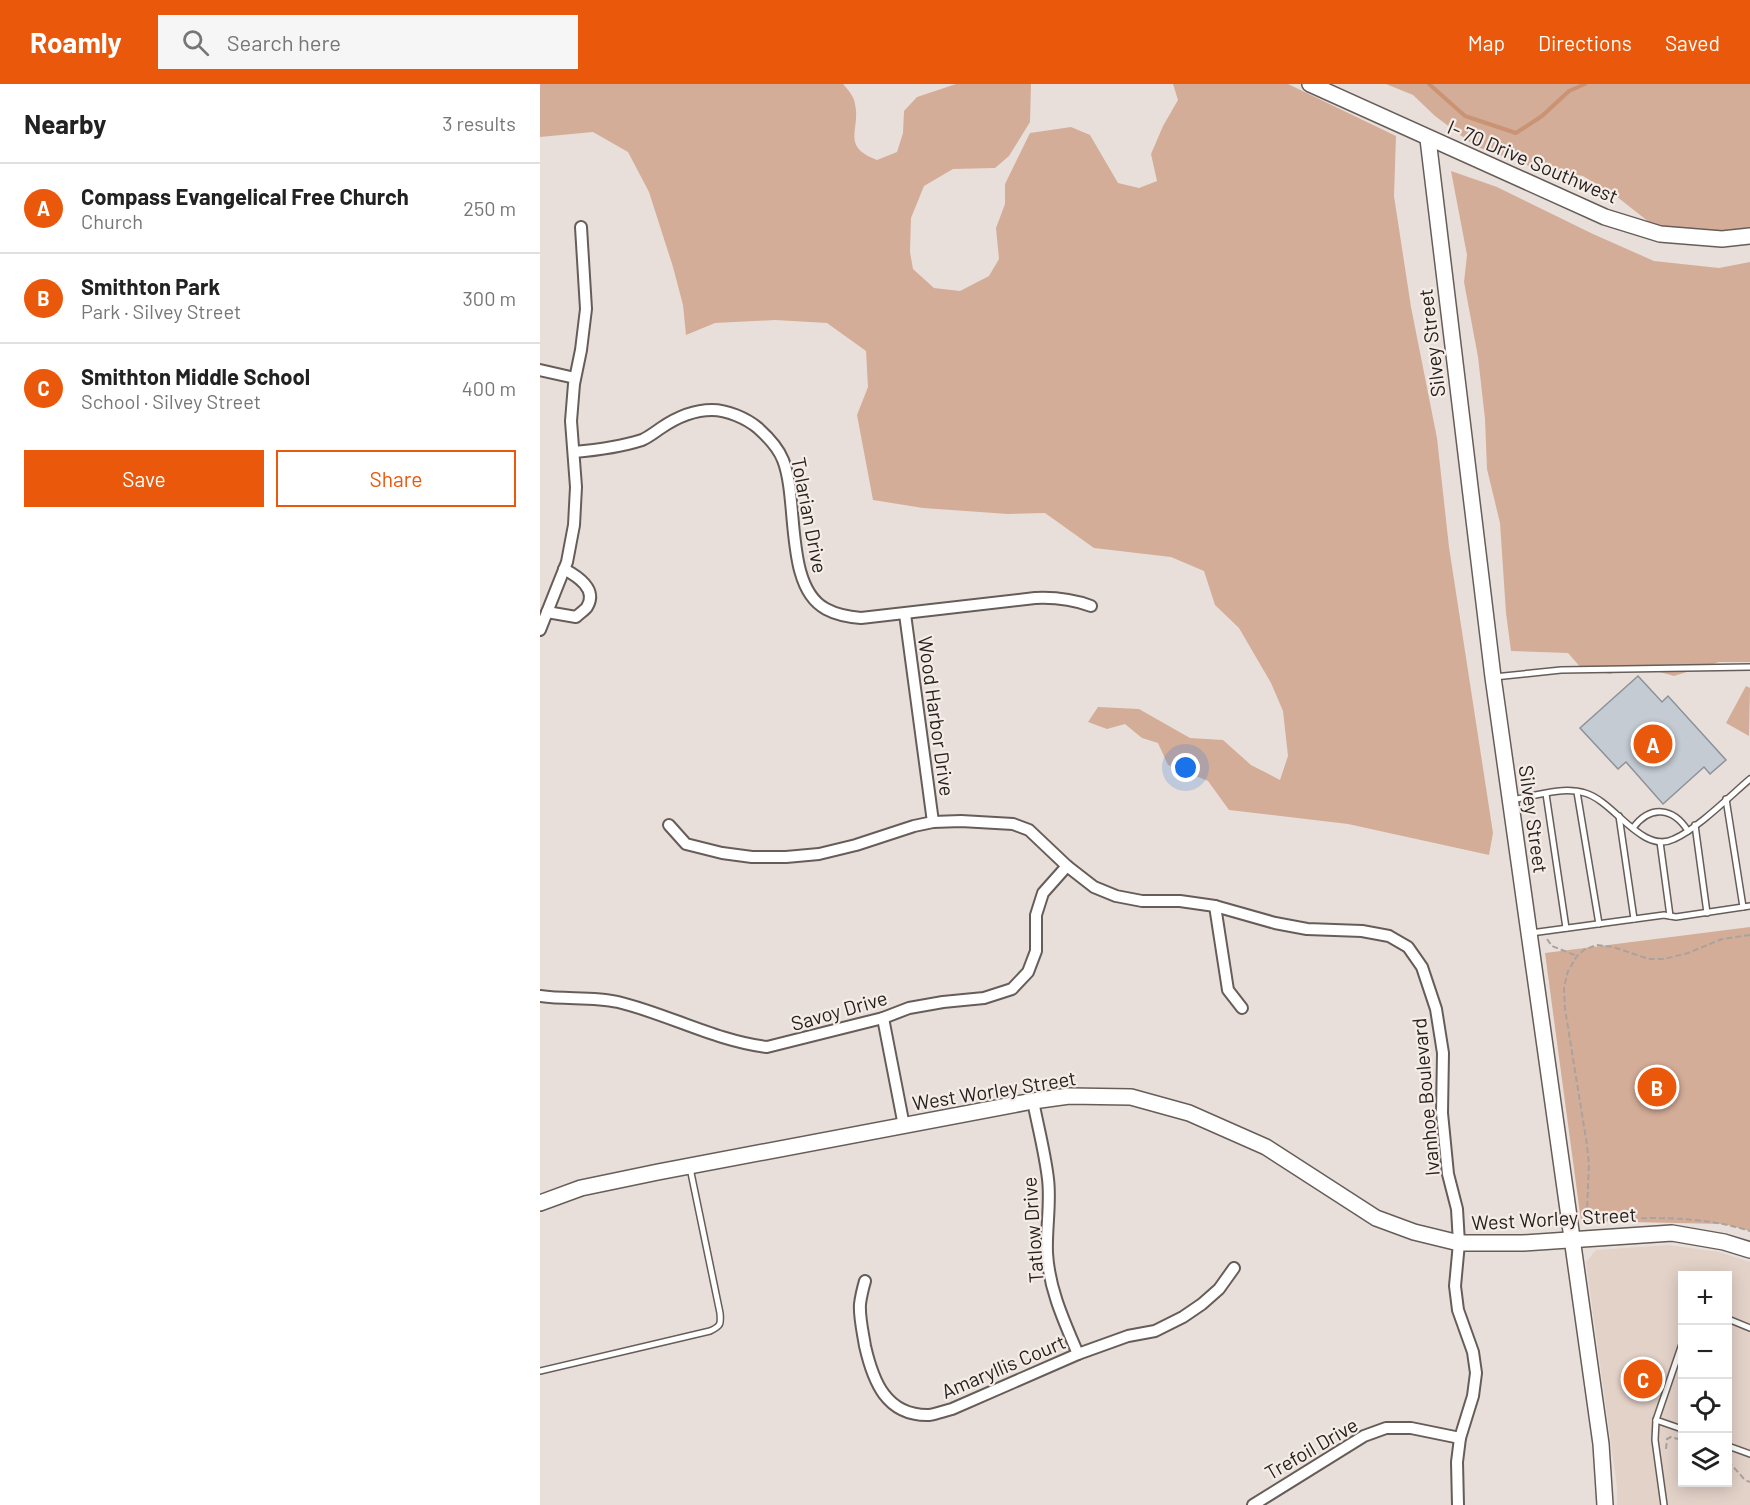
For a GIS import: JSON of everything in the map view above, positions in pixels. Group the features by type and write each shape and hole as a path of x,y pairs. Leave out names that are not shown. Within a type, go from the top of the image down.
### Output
{"street":[{"name":"I- 70 Drive Southwest","path":"1310,84 1605,217 1659,234 1722,239 1750,236"},
{"name":"Silvey Street","path":"1428,139 1493,677 1601,1444 1605,1505"},
{"path":"540,630 564,569 574,525 574,452 571,421 586,309 581,227"},
{"path":"540,370 575,378"},
{"name":"Tolarian Drive","path":"574,452 602,449 644,439 671,421 693,411 715,410 735,414 753,424 766,435 783,459 788,478 802,579 812,597 825,609 843,616 861,618 1059,597 1073,599 1091,606"},
{"path":"547,612 576,617 588,606 590,592 581,579 564,569"},
{"name":"Wood Harbor Drive","path":"905,614 933,822"},
{"name":"Ivanhoe Boulevard","path":"669,825 686,844 722,853 752,857 786,857 819,854 847,848 933,822 1013,824 1029,830 1067,866 1094,886 1116,896 1142,901 1180,901 1215,906 1275,923 1307,929 1389,936 1408,947 1422,967 1436,1009 1443,1053 1442,1113 1448,1174 1457,1209 1459,1243 1455,1286 1458,1310 1473,1352 1476,1373 1473,1396 1460,1438 1457,1462 1458,1505"},
{"name":"Savoy Drive","path":"540,996 616,1002 648,1010 749,1045 767,1047 883,1018 909,1008 984,998 1012,989 1028,972 1036,951 1036,915 1043,893 1067,866"},
{"path":"1215,906 1228,990 1242,1008"},
{"path":"883,1018 904,1126"},
{"name":"West Worley Street","path":"540,1203 581,1188 1033,1101 1069,1096 1131,1097 1189,1113 1266,1147 1376,1218 1414,1232 1459,1243 1489,1244 1672,1233 1724,1242 1750,1250"},
{"name":"Tatlow Drive","path":"1033,1101 1048,1179 1047,1252 1050,1277 1057,1305 1078,1354"},
{"name":"Amaryllis Court","path":"865,1281 860,1304 863,1336 871,1372 880,1391 894,1405 911,1413 930,1415 952,1409 1078,1354 1128,1336 1155,1331 1183,1317 1202,1304 1219,1289 1234,1268"},
{"name":"Trefoil Drive","path":"1253,1505 1364,1436 1386,1428 1411,1428 1460,1438"}],"lane":[{"path":"1493,677 1561,670 1750,667"},
{"path":"1510,800 1577,792 1598,798 1649,840 1660,842 1674,840 1688,831 1750,779"},
{"path":"1577,792 1599,924"},
{"path":"1546,794 1566,928"},
{"path":"1726,799 1743,908"},
{"path":"1633,828 1642,817 1657,812 1671,814 1678,818 1688,831"},
{"path":"1619,816 1634,919"},
{"path":"1695,825 1707,913"},
{"path":"1660,842 1670,916"},
{"path":"1530,940 1566,928 1664,915 1676,917 1750,906"},
{"path":"540,1371 711,1331 719,1327 720,1313 690,1166"},
{"path":"1732,1321 1750,1328"},
{"path":"1664,1505 1655,1440 1656,1420 1678,1358"},
{"path":"1656,1420 1678,1427"},
{"path":"1732,1447 1750,1454"}],"path":[{"path":"1588,1220 1588,1154 1565,1009 1564,987 1568,971 1577,956 1596,945 1604,944 1649,959 1664,959 1688,953 1722,939 1750,935"},
{"path":"1530,940 1540,946 1544,940 1548,939 1552,946 1577,956"},
{"path":"1666,1448 1667,1439 1671,1437 1678,1439"},
{"path":"1732,1465 1745,1480 1750,1482"}],"shaded area":[{"path":"540,84 843,84 854,101 855,143 866,155 877,160 897,152 903,133 904,111 917,97 956,84 1031,84 1030,122 1009,156 995,168 953,169 924,186 911,218 910,252 913,269 934,288 960,291 989,276 999,259 996,228 1005,204 1005,184 1030,133 1071,127 1090,135 1118,183 1139,188 1157,181 1151,154 1178,100 1173,84 1288,84 1396,136 1394,196 1411,307 1437,438 1449,547 1493,833 1489,855 1348,824 1229,810 1208,781 1168,765 1158,743 1142,738 1125,724 1107,729 1088,722 1098,707 1139,709 1190,738 1223,740 1251,765 1280,780 1288,756 1283,711 1271,683 1239,628 1215,605 1204,571 1171,557 1094,548 1045,513 1008,514 923,508 873,500 857,415 868,387 866,351 827,323 775,320 715,323 686,335 683,305 673,267 649,192 628,152 593,132 540,137"},
{"path":"1386,84 1750,84 1750,231 1689,234 1649,222 1616,196 1583,176 1535,168 1475,146 1435,116 1413,95"},
{"path":"1451,171 1497,187 1654,261 1719,268 1750,262 1750,662 1719,662 1674,676 1638,666 1610,674 1582,669 1568,653 1511,651 1500,523 1487,469 1485,419 1478,357 1464,282 1467,255"},
{"path":"1746,686 1750,688 1749,736 1726,723"},
{"path":"1750,927 1750,1231 1724,1224 1581,1221 1545,953"},
{"path":"1668,1245 1719,1252 1750,1262 1750,1505 1617,1505 1617,1487 1586,1262 1596,1250"}],"building":[{"path":"1638,676 1662,702 1668,696 1726,760 1710,774 1704,767 1663,804 1626,762 1618,769 1580,728"}],"waterway":[{"path":"1429,84 1465,116 1516,133 1542,116 1569,91 1585,84"}],"place":[{"name":"Compass Evangelical Free Church","path":"1653,744"},
{"name":"Smithton Park","path":"1657,1087"},
{"name":"Smithton Middle School","path":"1643,1379"}]}
